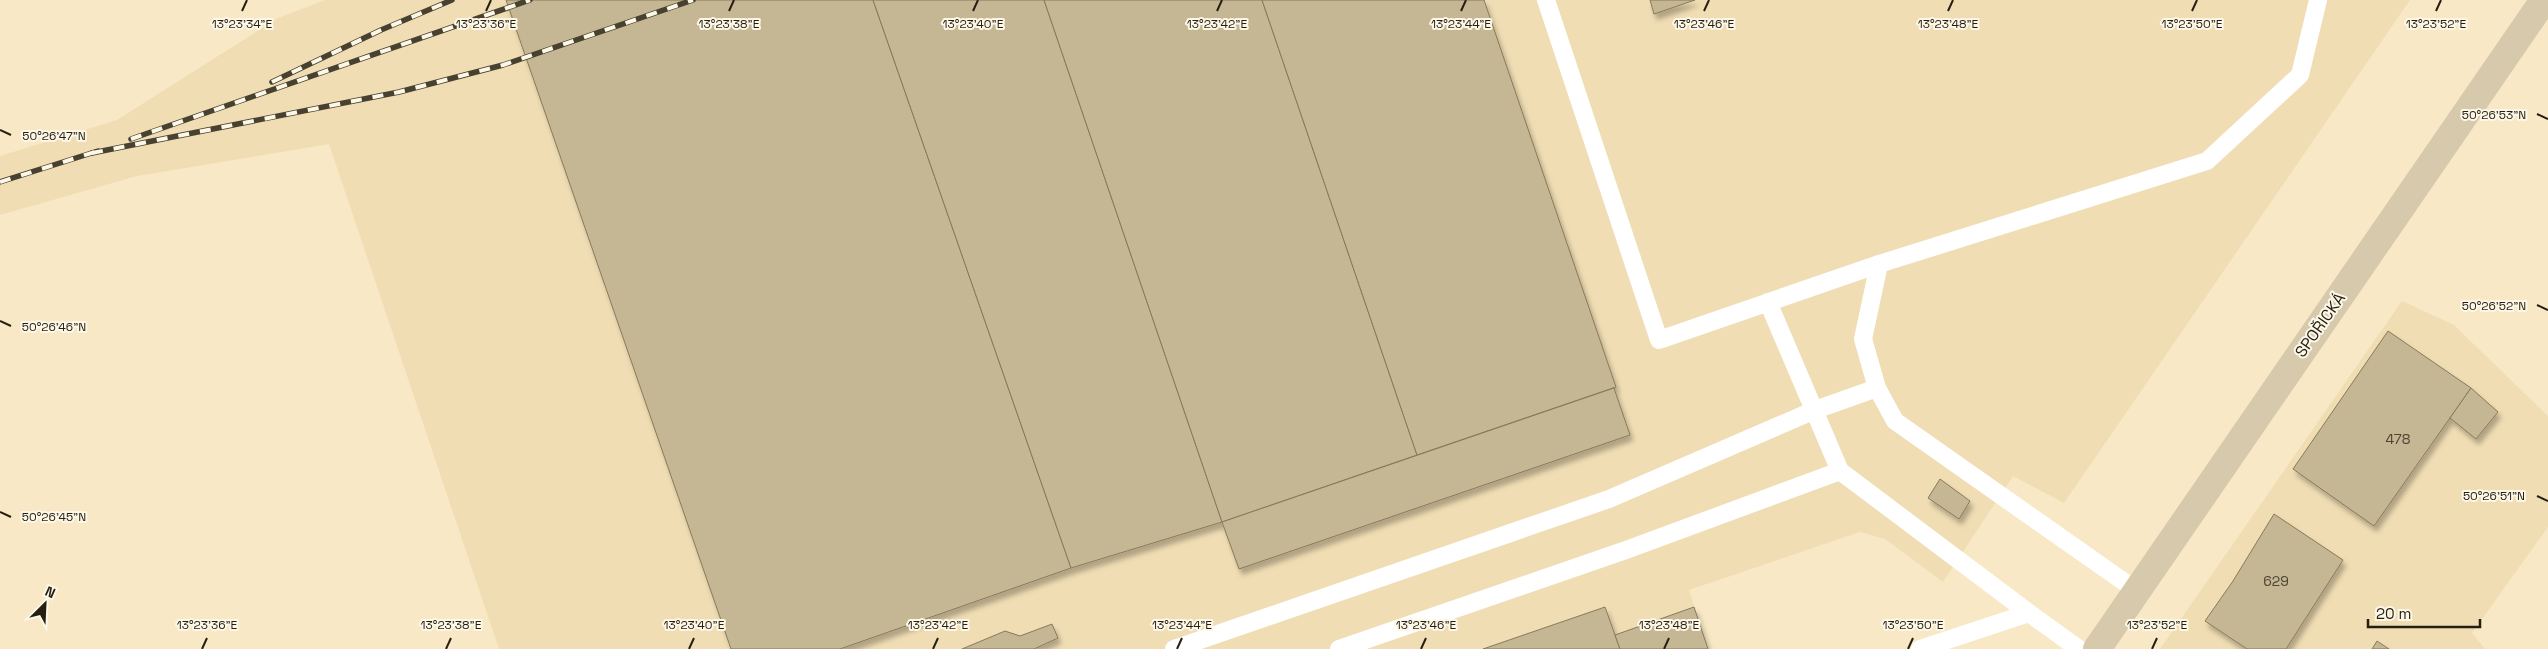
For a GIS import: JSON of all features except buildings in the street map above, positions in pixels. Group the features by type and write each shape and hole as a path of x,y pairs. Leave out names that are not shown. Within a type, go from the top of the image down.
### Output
{"street":[{"name":"SPOŘICKÁ","path":"2097,649 2544,0"}],"lane":[{"path":"1546,0 1659,340 1879,264 2208,161 2300,74 2318,0"},
{"path":"1879,264 1863,339 1877,388 1895,421 2137,591"},
{"path":"1768,302 1840,471 2028,613 2079,649"},
{"path":"1174,649 1609,499 1815,410 1877,388"},
{"path":"1338,649 1626,550 1840,471"},
{"path":"1920,649 2028,613"}],"shaded area":[{"path":"325,0 2410,0 2064,503 2013,476 1943,582 1885,539 1860,532 1689,590 1708,649 499,649 329,144 137,176 0,215 0,156 117,120 278,18"},
{"path":"2402,301 2454,325 2548,416 2548,527 2472,633 2485,649 2160,649"}],"railway":[{"path":"272,82 381,30 452,0"},
{"path":"131,139 530,0"},
{"path":"92,153 399,92 503,65 693,0"},
{"path":"0,182 98,151"}]}
